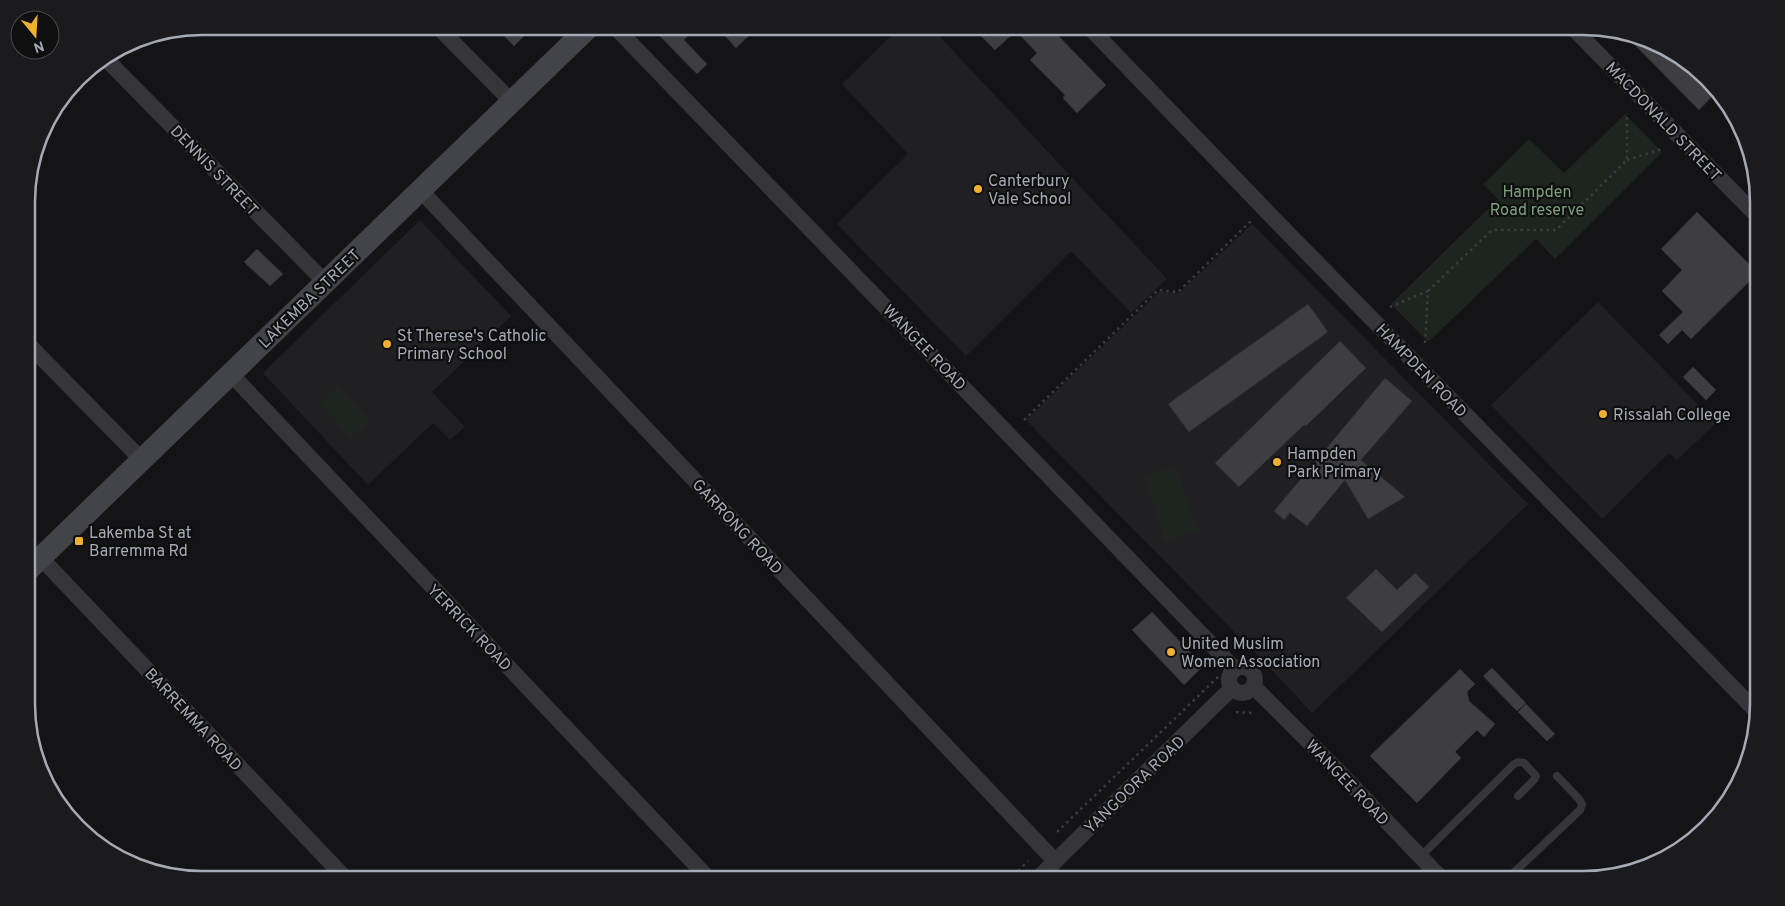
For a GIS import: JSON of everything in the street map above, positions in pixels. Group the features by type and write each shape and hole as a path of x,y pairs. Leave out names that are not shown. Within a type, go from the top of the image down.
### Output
{"main road":[{"name":"LAKEMBA STREET","path":"35,563 581,35"}],"street":[{"path":"445,35 512,102"},
{"name":"WANGEE ROAD","path":"623,35 1235,669"},
{"name":"HAMPDEN ROAD","path":"1097,35 1750,705"},
{"name":"MACDONALD STREET","path":"1579,35 1750,209"},
{"name":"DENNIS STREET","path":"110,63 325,282"},
{"name":"GARRONG ROAD","path":"420,191 1055,861"},
{"path":"35,351 142,460"},
{"name":"YERRICK ROAD","path":"231,374 701,871"},
{"name":"BARREMMA ROAD","path":"35,565 338,871"},
{"path":"1244,667 1251,671 1255,678 1251,690 1239,693 1232,688 1229,678 1235,669 1244,667"},
{"name":"WANGEE ROAD","path":"1253,686 1434,871"},
{"name":"YANGOORA ROAD","path":"1045,871 1232,688"}],"lane":[{"path":"1420,856 1514,764 1521,762 1536,776 1518,796"},
{"path":"1515,871 1580,810 1582,804 1579,798 1557,776"}],"path":[{"path":"1627,113 1627,160"},
{"path":"1390,307 1428,291 1492,230 1556,230 1627,160 1662,149"},
{"path":"1024,420 1158,290 1178,292 1252,220"},
{"path":"1425,343 1428,291"},
{"name":"YANGOORA ROAD","path":"1057,832 1219,676"},
{"path":"1236,712 1253,714"},
{"path":"1018,871 1028,861"}],"shaded area":[{"name":"Canterbury Vale School","path":"892,35 938,35 1167,279 1131,313 1071,251 966,356 837,224 908,154 842,84"},
{"name":"St Therese's Catholic Primary School","path":"420,220 511,316 432,392 465,427 450,440 433,423 368,485 263,373"},
{"name":"Hampden Park Primary","path":"1252,224 1528,504 1312,713 1253,650 1262,643 1255,638 1247,645 1026,420 1160,291 1179,293"},
{"name":"Rissalah College","path":"1598,302 1716,423 1677,460 1669,453 1602,519 1491,405"}],"green space":[{"name":"Hampden Road reserve","path":"1625,114 1662,152 1555,259 1536,239 1428,342 1391,304 1498,199 1483,184 1529,139 1564,173"},
{"path":"338,386 370,421 351,438 319,403"},
{"path":"1176,466 1197,531 1165,541 1145,476"}],"building":[{"path":"503,35 525,35 514,46"},
{"path":"659,35 689,35 684,40 707,64 697,74"},
{"path":"724,35 750,35 736,48"},
{"path":"982,35 1012,35 995,50"},
{"path":"1020,35 1058,35 1106,85 1077,113 1063,98 1065,95 1030,60 1037,53"},
{"path":"1633,43 1657,52 1676,63 1709,92 1712,96 1699,110"},
{"path":"1697,212 1750,265 1750,281 1691,339 1682,330 1668,344 1659,335 1683,312 1662,291 1682,270 1661,249"},
{"path":"257,249 283,274 270,286 244,262"},
{"path":"1308,304 1328,332 1189,432 1168,404"},
{"path":"1340,341 1366,368 1239,487 1215,463"},
{"path":"1693,367 1716,390 1706,400 1683,377"},
{"path":"1385,378 1412,401 1361,460 1405,497 1368,519 1345,480 1307,526 1290,513 1284,520 1274,511"},
{"path":"1376,569 1397,590 1415,573 1429,587 1382,632 1346,598"},
{"name":"United Muslim Women Association","path":"1152,612 1203,666 1184,685 1132,630"},
{"path":"1492,668 1526,703 1517,711 1483,676"},
{"path":"1460,669 1475,684 1467,692 1469,701 1495,724 1484,737 1477,730 1455,752 1461,758 1417,803 1370,756"},
{"path":"1526,704 1555,734 1547,741 1518,712"}],"place":[{"name":"Canterbury Vale School","path":"978,189"},
{"name":"St Therese's Catholic Primary School","path":"387,344"},
{"name":"Rissalah College","path":"1603,414"},
{"name":"Hampden Park Primary","path":"1277,462"},
{"name":"Lakemba St at Barremma Rd","path":"79,541"},
{"name":"United Muslim Women Association","path":"1171,652"}]}
